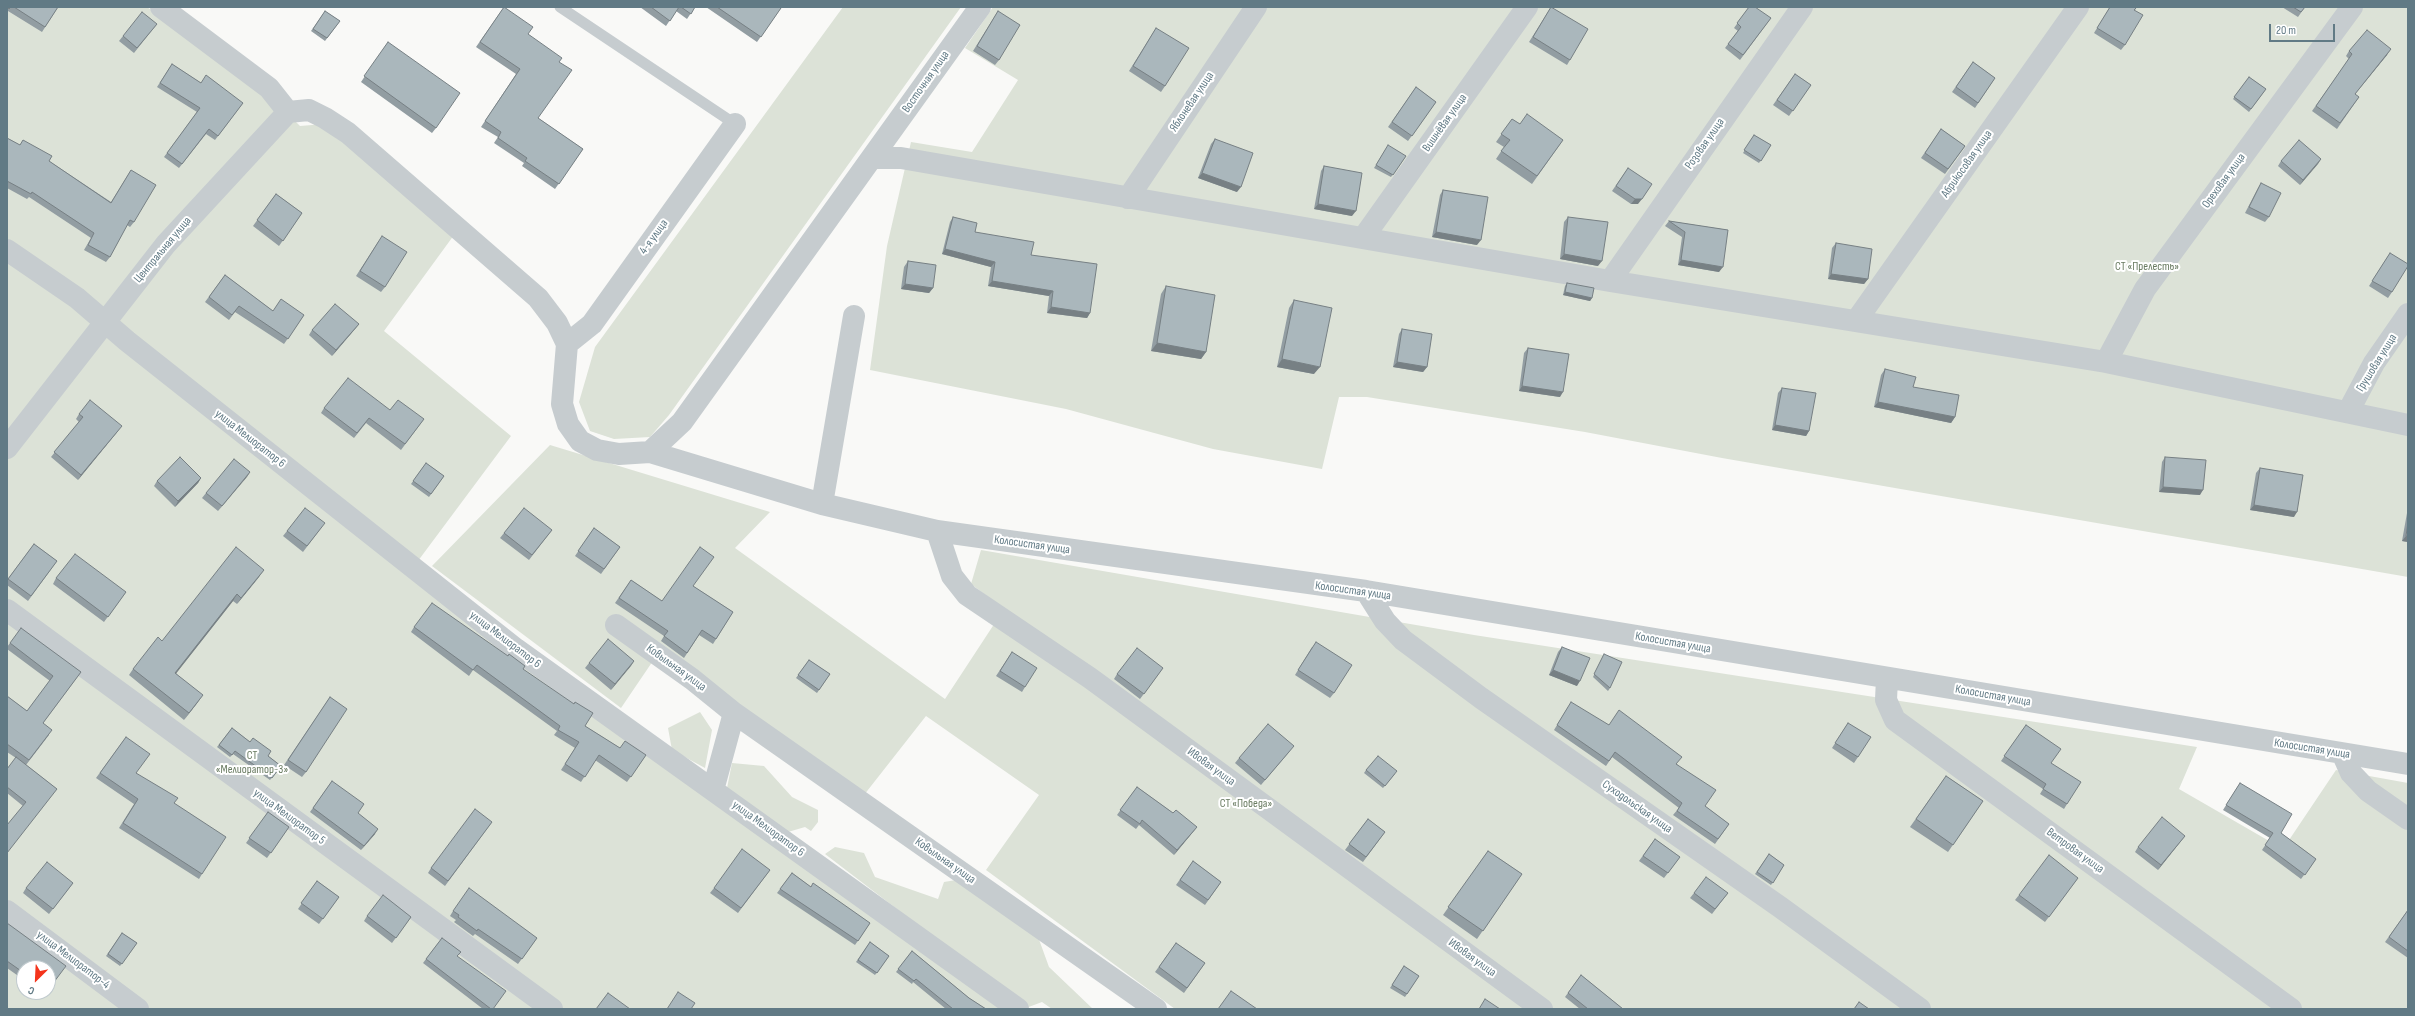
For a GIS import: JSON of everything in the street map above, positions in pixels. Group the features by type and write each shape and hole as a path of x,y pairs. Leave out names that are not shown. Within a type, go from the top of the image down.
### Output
{"street":[{"path":"161,7 269,88 288,112 309,110 325,118 348,133 538,298 557,323 566,344 562,404 568,424 580,441 597,450 619,454 650,452"},
{"name":"Восточная улица","path":"650,452 682,422 980,7"},
{"name":"Яблоневая улица","path":"1128,198 1256,7"},
{"name":"Вишнёвая улица","path":"1363,238 1527,7"},
{"name":"Розовая улица","path":"1610,281 1802,7"},
{"name":"Абрикосовая улица","path":"1856,321 2078,7"},
{"name":"Ореховая улица","path":"2106,362 2146,288 2352,7"},
{"name":"Центральная улица","path":"7,448 104,321 166,244 288,112"},
{"name":"4-я улица","path":"566,344 592,324 735,124"},
{"path":"873,158 901,158 1610,281 2106,362 2408,425"},
{"name":"улица Мелиоратор 6","path":"7,250 77,298 516,649 1018,1009"},
{"name":"Грушовая улица","path":"2348,412 2374,363 2408,314"},
{"path":"822,504 854,316"},
{"name":"Колосистая улица","path":"650,452 822,504 929,529 1366,591 2343,755 2408,764"},
{"name":"Ивовая улица","path":"929,529 952,576 967,595 1090,678 1542,1009"},
{"name":"Суходольская улица","path":"1366,591 1384,621 1403,640 1920,1009"},
{"name":"улица Мелиоратор 5","path":"7,610 552,1009"},
{"name":"Ковыльная улица","path":"616,625 692,678 734,713 1156,1009"},
{"name":"Ветровая улица","path":"1887,678 1886,700 1895,720 2291,1009"},
{"path":"713,790 734,713"},
{"path":"2343,755 2351,773 2368,791 2408,819"},
{"name":"улица Мелиоратор-4","path":"7,911 138,1009"}],"lane":[{"path":"560,7 735,124"}],"green space":[{"name":"СТ «Мелиоратор-3»","path":"7,7 147,7 266,92 300,126 324,124 454,235 384,331 511,436 409,573 1004,1009 7,1009"},
{"path":"843,7 961,7 669,415 650,437 614,439 590,431 579,402 595,347"},
{"name":"СТ «Прелесть»","path":"993,7 2408,7 2408,577 1722,458 1585,432 1367,397 1339,397 1322,469 1213,449 1066,409 870,370 887,246 911,142 972,152 1018,80 965,48"},
{"name":"СТ «Победа»","path":"550,445 770,512 735,548 945,699 1004,609 971,584 981,550 1474,635 2197,747 2179,789 2283,849 2336,770 2408,783 2408,1009 1175,1009 986,870 1039,795 926,716 864,795 661,649 621,708 432,566"},
{"path":"700,712 712,730 705,768 672,750 668,728"},
{"path":"732,763 764,766 792,797 818,810 818,822 811,831 805,827 788,832 727,788"},
{"path":"835,847 864,853 875,877 938,899 944,882 956,880 1037,934 1049,967 1093,1009 1052,1009 1042,1002 1026,1008 825,854"}],"building":[{"path":"14,7 58,7 45,27"},
{"path":"504,7 533,27 528,34 562,58 559,62 572,70 538,118 583,149 559,184 525,161 527,158 498,138 501,132 485,121 520,69 480,42"},
{"path":"651,7 679,7 670,21"},
{"path":"681,7 695,7 691,14"},
{"path":"717,7 779,7 781,8 761,37"},
{"path":"1551,7 1588,29 1570,60 1533,37"},
{"path":"1749,7 1755,7 1771,18 1743,55 1728,44 1741,27 1737,23"},
{"path":"2110,7 2137,7 2134,10 2143,15 2125,45 2097,28"},
{"path":"2293,7 2305,7 2301,12"},
{"path":"325,11 340,21 327,38 313,29"},
{"path":"998,11 1020,25 999,60 977,46"},
{"path":"142,12 157,24 137,48 123,36"},
{"path":"1156,28 1189,48 1165,86 1133,66"},
{"path":"2367,30 2391,49 2355,94 2359,97 2340,123 2316,106 2352,54 2349,51"},
{"path":"388,42 460,93 436,128 364,76"},
{"path":"1973,62 1995,78 1978,103 1956,87"},
{"path":"172,64 201,83 206,75 243,103 218,136 209,129 182,164 167,153 200,108 160,83"},
{"path":"1795,74 1811,85 1793,111 1777,100"},
{"path":"2249,77 2266,89 2251,109 2234,97"},
{"path":"1416,87 1436,102 1412,136 1392,122"},
{"path":"1527,114 1563,140 1537,176 1501,151 1510,140 1501,134 1512,119 1520,124"},
{"path":"1941,129 1965,146 1948,169 1925,153"},
{"path":"1754,135 1771,145 1761,161 1744,150"},
{"path":"7,138 20,145 23,140 52,156 49,161 111,203 131,170 156,185 134,222 130,220 110,257 88,245 94,233 32,192 31,194 7,181"},
{"path":"1215,139 1253,153 1241,187 1202,173"},
{"path":"2299,140 2321,159 2303,180 2281,161"},
{"path":"1388,145 1406,156 1393,175 1376,165"},
{"path":"1324,166 1362,173 1356,211 1318,204"},
{"path":"1628,168 1652,184 1642,199 1635,199 1616,186"},
{"path":"2261,183 2281,193 2269,217 2249,207"},
{"path":"1443,190 1488,197 1481,240 1436,232"},
{"path":"276,194 302,213 283,241 257,220"},
{"path":"953,217 977,223 975,232 1034,242 1031,255 1097,264 1090,313 1051,307 1053,291 992,281 995,262 945,249"},
{"path":"1568,217 1608,222 1602,261 1564,254"},
{"path":"1669,221 1728,230 1723,267 1681,260 1685,232"},
{"path":"382,236 407,252 385,287 360,271"},
{"path":"1836,243 1872,249 1868,279 1831,274"},
{"path":"2390,253 2408,264 2392,292 2372,281"},
{"path":"908,261 936,265 933,288 905,284"},
{"path":"225,275 273,311 281,299 304,315 288,339 239,306 232,315 209,297"},
{"path":"1567,283 1594,288 1592,298 1565,292"},
{"path":"1166,286 1215,295 1206,352 1157,343"},
{"path":"1294,300 1332,308 1320,367 1282,359"},
{"path":"335,304 359,324 336,350 312,330"},
{"path":"1402,329 1432,334 1427,367 1397,362"},
{"path":"1528,348 1569,354 1563,392 1522,386"},
{"path":"1885,369 1916,377 1913,387 1959,395 1955,417 1878,402"},
{"path":"348,378 390,410 398,400 424,419 405,444 369,418 357,433 324,408"},
{"path":"1782,388 1816,393 1809,431 1775,425"},
{"path":"90,400 122,426 81,475 54,452 83,417 79,414"},
{"path":"180,457 201,478 178,501 157,481"},
{"path":"2165,457 2206,460 2203,490 2163,487"},
{"path":"234,459 250,472 222,506 206,493"},
{"path":"426,463 444,476 431,494 413,481"},
{"path":"2260,468 2303,475 2297,512 2254,505"},
{"path":"305,508 325,523 307,546 287,531"},
{"path":"524,508 552,530 532,555 504,533"},
{"path":"2408,522 2408,536 2406,536"},
{"path":"594,528 620,547 604,569 578,551"},
{"path":"34,544 57,561 31,596 8,579"},
{"path":"236,547 264,570 241,598 237,594 175,673 203,695 189,713 133,669 158,637 162,641"},
{"path":"700,547 714,557 693,586 733,612 716,639 702,630 687,653 664,636 668,631 619,598 631,580 662,601"},
{"path":"75,554 126,592 108,617 56,578"},
{"path":"432,603 508,656 509,654 525,666 523,669 574,704 575,702 593,713 585,726 620,748 625,741 646,755 631,777 599,755 585,777 565,764 579,742 558,730 560,726 477,665 473,670 414,627"},
{"path":"21,628 81,672 43,723 52,730 29,760 7,744 7,696 27,711 53,676 10,643"},
{"path":"608,639 634,661 615,684 589,663"},
{"path":"1316,642 1352,665 1334,693 1298,670"},
{"path":"1562,647 1590,658 1580,681 1553,670"},
{"path":"1137,648 1163,668 1144,694 1117,674"},
{"path":"1012,652 1037,668 1025,687 1000,671"},
{"path":"1604,654 1622,662 1610,688 1594,674"},
{"path":"809,660 830,674 819,690 798,675"},
{"path":"330,697 347,709 306,772 288,760"},
{"path":"1571,702 1609,725 1619,710 1682,757 1676,764 1716,790 1705,806 1729,824 1718,839 1677,811 1682,803 1615,752 1609,761 1557,725"},
{"path":"1848,723 1871,737 1858,757 1835,743"},
{"path":"1268,724 1294,746 1265,780 1239,758"},
{"path":"2026,725 2061,749 2051,763 2081,782 2067,804 2043,789 2046,784 2004,756"},
{"path":"232,728 250,742 253,738 271,751 268,756 281,766 272,778 235,751 232,755 219,745"},
{"path":"126,737 150,754 136,773 178,798 174,803 226,837 202,874 123,823 138,799 100,773"},
{"path":"1378,756 1397,771 1385,786 1366,770"},
{"path":"16,757 57,789 7,853 7,825 26,802 7,787 7,769"},
{"path":"1946,776 1983,801 1953,845 1916,819"},
{"path":"332,781 364,804 358,813 378,829 364,846 313,808"},
{"path":"2240,783 2292,814 2281,833 2316,859 2305,875 2265,845 2273,833 2226,805"},
{"path":"1137,787 1173,813 1176,810 1197,827 1177,850 1142,820 1140,824 1120,810"},
{"path":"475,809 492,822 448,881 431,868"},
{"path":"268,812 289,827 271,853 249,838"},
{"path":"2162,817 2185,836 2161,865 2138,847"},
{"path":"1368,819 1385,832 1366,857 1349,844"},
{"path":"1655,839 1680,857 1668,873 1643,856"},
{"path":"742,849 770,870 741,908 714,888"},
{"path":"1488,851 1522,874 1483,931 1448,907"},
{"path":"1769,854 1784,865 1773,883 1757,872"},
{"path":"2049,855 2078,878 2049,917 2019,895"},
{"path":"1193,861 1221,882 1208,900 1180,880"},
{"path":"47,862 73,883 53,909 26,888"},
{"path":"792,873 811,887 813,883 870,923 858,941 780,889"},
{"path":"1706,877 1728,893 1715,909 1694,893"},
{"path":"317,881 339,897 323,919 301,903"},
{"path":"469,888 537,938 522,959 478,929 477,931 458,917 459,915 453,911"},
{"path":"383,895 411,917 396,938 367,916"},
{"path":"2408,910 2408,951 2389,937"},
{"path":"7,923 66,966 56,979 56,960 16,960 16,967 7,961"},
{"path":"122,933 137,943 122,964 108,954"},
{"path":"442,938 461,952 457,956 506,991 493,1009 426,959"},
{"path":"870,942 889,956 877,973 858,960"},
{"path":"1176,943 1205,963 1187,988 1159,967"},
{"path":"912,951 969,998 986,1009 953,1009 916,979 914,981 898,969"},
{"path":"1404,966 1419,976 1407,994 1392,985"},
{"path":"1581,975 1623,1009 1588,1009 1568,993"},
{"path":"1231,991 1257,1009 1218,1009"},
{"path":"678,992 695,1003 691,1009 667,1009"},
{"path":"608,993 630,1009 596,1009"},
{"path":"1485,999 1500,1009 1479,1009"},
{"path":"1859,1002 1869,1009 1854,1009"}]}
